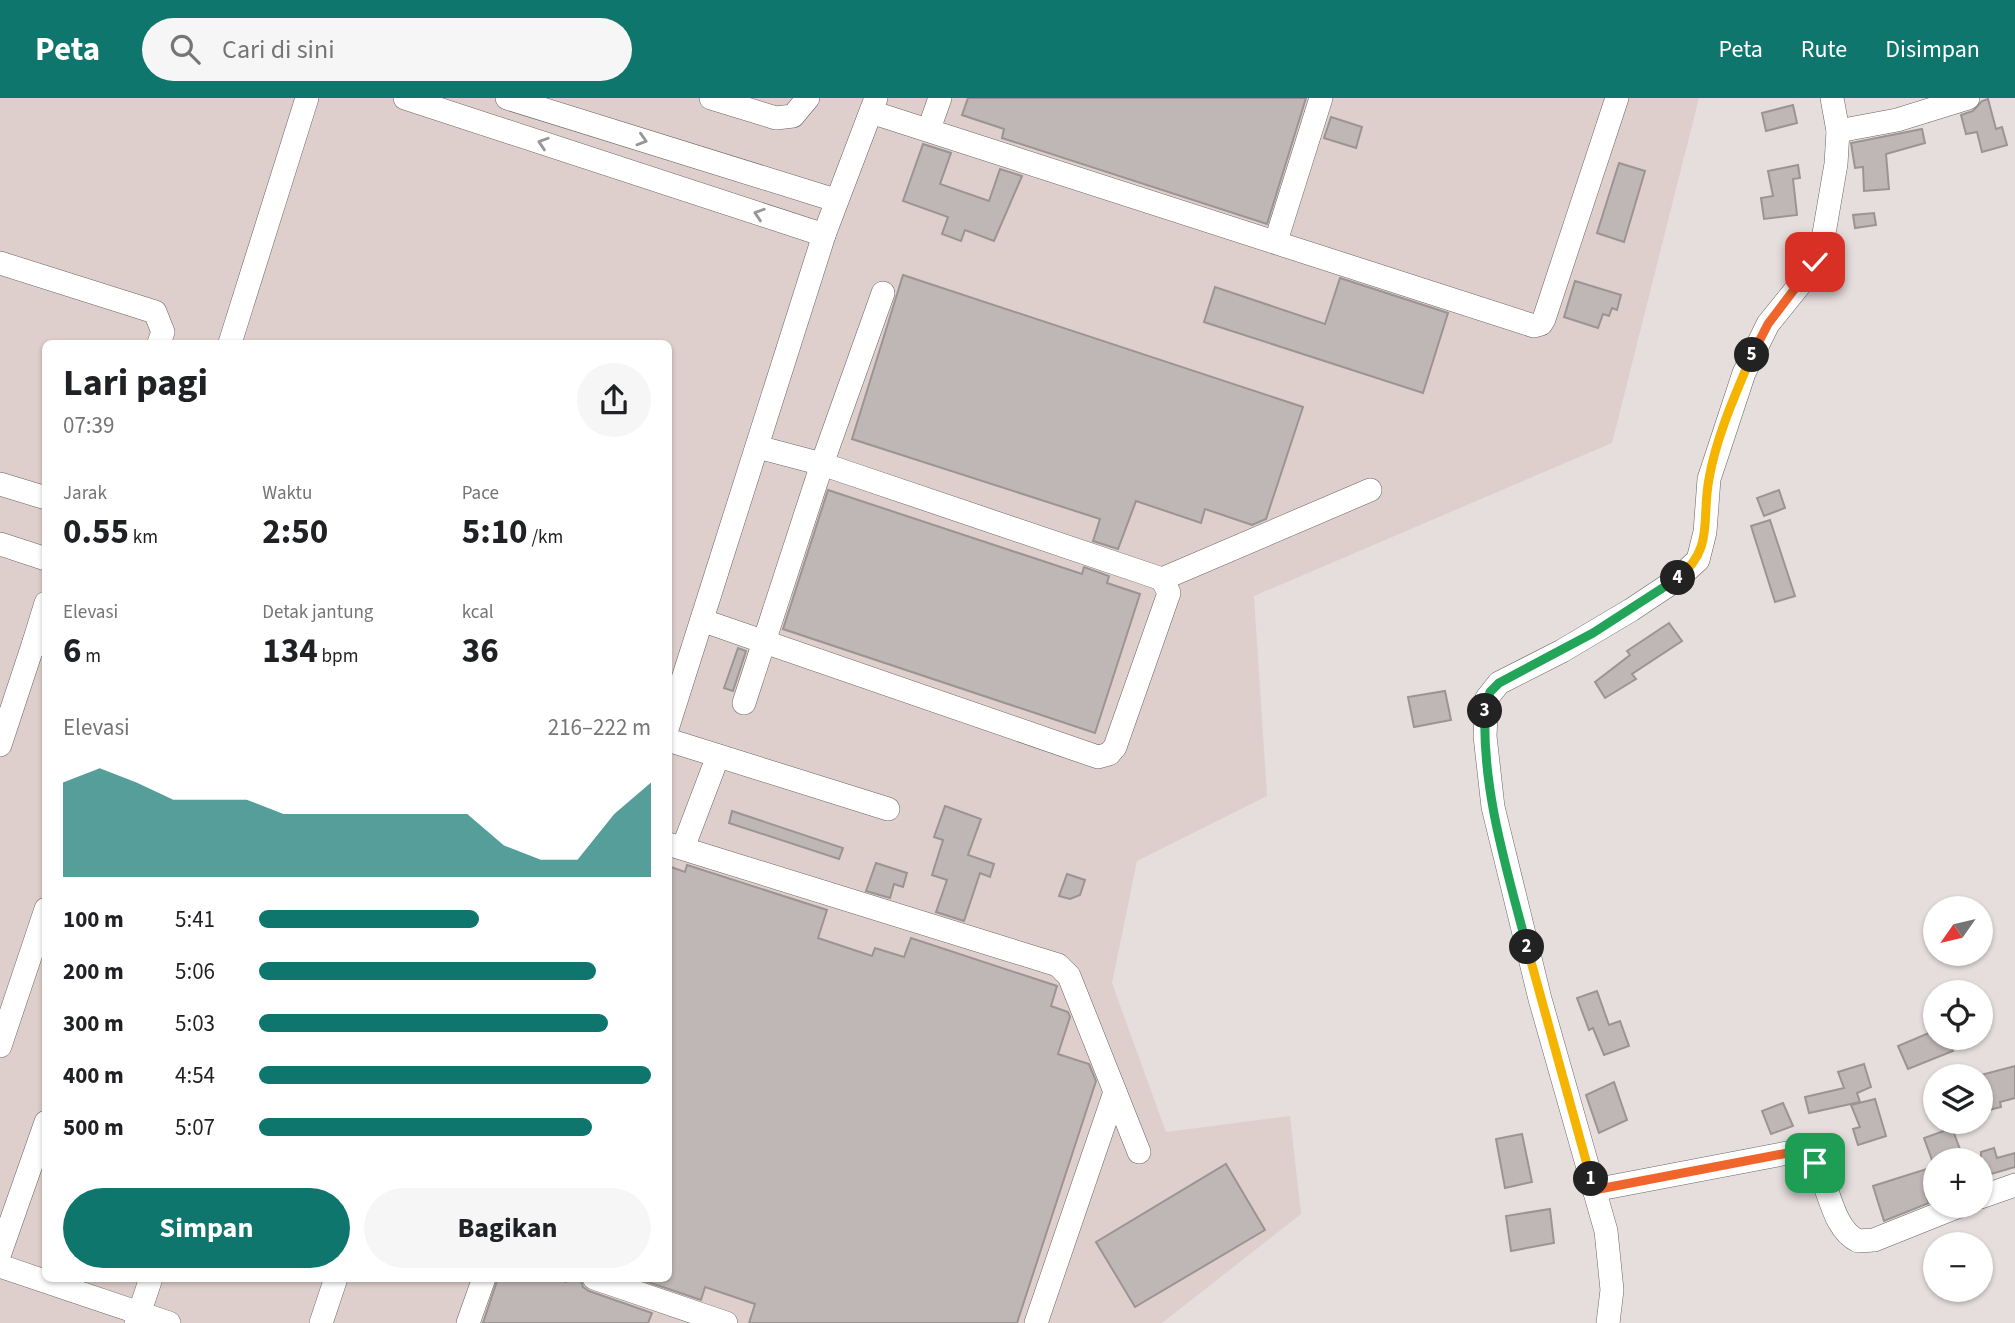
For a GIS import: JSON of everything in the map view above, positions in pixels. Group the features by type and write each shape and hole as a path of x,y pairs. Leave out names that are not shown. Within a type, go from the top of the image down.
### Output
{"street":[{"path":"231,340 307,98"},
{"path":"405,98 824,235"},
{"path":"507,98 835,200"},
{"path":"711,98 776,118 793,116 808,98"},
{"path":"929,129 940,98"},
{"path":"1276,241 1321,98"},
{"path":"672,714 704,621 835,200 874,105 929,129 1534,326 1541,324 1617,98"},
{"path":"1608,1323 1612,1290 1611,1260 1540,999 1493,807 1485,736 1487,698 1499,683 1622,616 1676,580 1698,560 1705,532 1709,479 1744,373 1768,324 1806,277 1822,245 1832,198 1838,131 1832,98"},
{"path":"1838,131 1897,120 1968,98"},
{"path":"0,263 155,312 163,332 160,340"},
{"path":"744,703 767,640 822,464 883,293"},
{"path":"758,447 822,464 1162,579 1370,490"},
{"path":"0,484 42,497"},
{"path":"0,544 42,558"},
{"path":"704,621 767,640 1098,757 1109,754 1115,747 1169,593 1162,579"},
{"path":"0,745 40,644"},
{"path":"672,741 888,809"},
{"path":"718,756 676,846 1058,965 1069,976 1139,1152"},
{"path":"0,1046 4,1019 42,919"},
{"path":"1036,1323 1115,1092"},
{"path":"0,1253 42,1133"},
{"path":"1594,1190 1798,1151 1805,1153 1815,1163 1841,1228 1858,1241 1874,1240 1929,1218"},
{"path":"1993,1193 2015,1185"},
{"path":"0,1266 42,1282"},
{"path":"42,1282 138,1318 169,1323"},
{"path":"138,1318 149,1282"},
{"path":"321,1323 335,1282"},
{"path":"468,1323 483,1282"},
{"path":"606,1282 726,1323"}],"shaded area":[{"path":"0,98 1699,98 1612,443 1254,596 1267,796 1137,861 1112,983 1166,1132 1290,1116 1301,1214 1162,1323 0,1323"}],"building":[{"path":"968,98 1306,98 1267,224 1002,138 1004,129 962,115"},
{"path":"1988,99 1996,129 2002,127 2007,145 1982,152 1977,132 1966,134 1961,115 1973,111 1982,101"},
{"path":"1793,105 1797,123 1766,131 1762,113"},
{"path":"1331,117 1362,127 1356,148 1324,138"},
{"path":"1922,129 1925,143 1886,154 1889,189 1864,191 1863,167 1855,168 1851,143"},
{"path":"923,144 951,153 940,184 989,201 1000,169 1022,176 994,241 965,230 961,241 942,234 948,217 903,201"},
{"path":"1619,163 1645,171 1624,242 1597,233"},
{"path":"1798,165 1800,178 1793,179 1797,215 1764,219 1761,198 1773,196 1768,171"},
{"path":"1874,213 1876,225 1855,228 1853,215"},
{"path":"903,275 1303,407 1266,519 1252,525 1205,509 1201,523 1136,501 1118,549 1093,541 1100,519 852,439"},
{"path":"1340,278 1448,313 1423,393 1204,322 1215,287 1325,324"},
{"path":"1575,281 1621,295 1617,310 1612,308 1609,316 1603,314 1598,328 1564,317"},
{"path":"828,490 1082,574 1084,567 1109,576 1107,583 1140,594 1095,733 783,629"},
{"path":"1779,490 1785,508 1764,516 1757,498"},
{"path":"1770,520 1795,596 1775,602 1751,526"},
{"path":"1669,623 1682,641 1632,674 1636,679 1605,698 1595,682 1630,655 1627,651"},
{"path":"738,648 746,651 733,691 724,688"},
{"path":"1445,691 1451,720 1414,727 1408,697"},
{"path":"945,806 981,819 968,855 994,864 990,877 980,873 964,921 936,912 947,880 932,875 943,840 934,837"},
{"path":"732,811 843,848 839,859 729,823"},
{"path":"876,863 907,873 903,887 894,884 890,898 866,891"},
{"path":"687,865 827,910 818,938 872,956 875,948 904,957 911,938 1057,986 1051,1006 1068,1012 1070,1017 1058,1054 1089,1064 1096,1081 1017,1323 749,1323 755,1304 705,1287 701,1300 648,1282 672,1282 672,867 685,872"},
{"path":"1067,874 1085,880 1080,895 1070,899 1059,896"},
{"path":"1597,991 1609,1025 1620,1021 1629,1046 1604,1055 1593,1028 1589,1030 1577,998"},
{"path":"1923,1035 1923,1050 1953,1051 1908,1069 1898,1046"},
{"path":"1864,1064 1871,1087 1857,1093 1860,1102 1809,1113 1805,1097 1844,1088 1838,1072"},
{"path":"2015,1066 2015,1098 2000,1102 2001,1107 1993,1109 1993,1072"},
{"path":"1614,1082 1627,1120 1599,1133 1586,1095"},
{"path":"1875,1099 1886,1136 1858,1145 1853,1129 1860,1127 1851,1105"},
{"path":"1783,1103 1793,1126 1771,1134 1762,1111"},
{"path":"1522,1134 1532,1182 1505,1188 1496,1139"},
{"path":"1935,1134 1954,1134 1960,1148 1928,1148 1924,1138"},
{"path":"1993,1148 1997,1158 2015,1153 2015,1167 1993,1173"},
{"path":"1226,1164 1265,1230 1135,1307 1096,1242"},
{"path":"1923,1170 1923,1205 1884,1221 1873,1186"},
{"path":"1550,1209 1554,1243 1511,1251 1506,1216"},
{"path":"497,1282 581,1282 589,1291 652,1313 648,1323 483,1323"}],"route":[{"path":"1815,262 1768,324 1744,373 1709,479 1705,532 1698,560 1676,580 1631,610 1562,651 1493,687 1487,698 1485,736 1493,807 1505,861 1540,999 1594,1190 1798,1151 1811,1157 1815,1163"}]}
